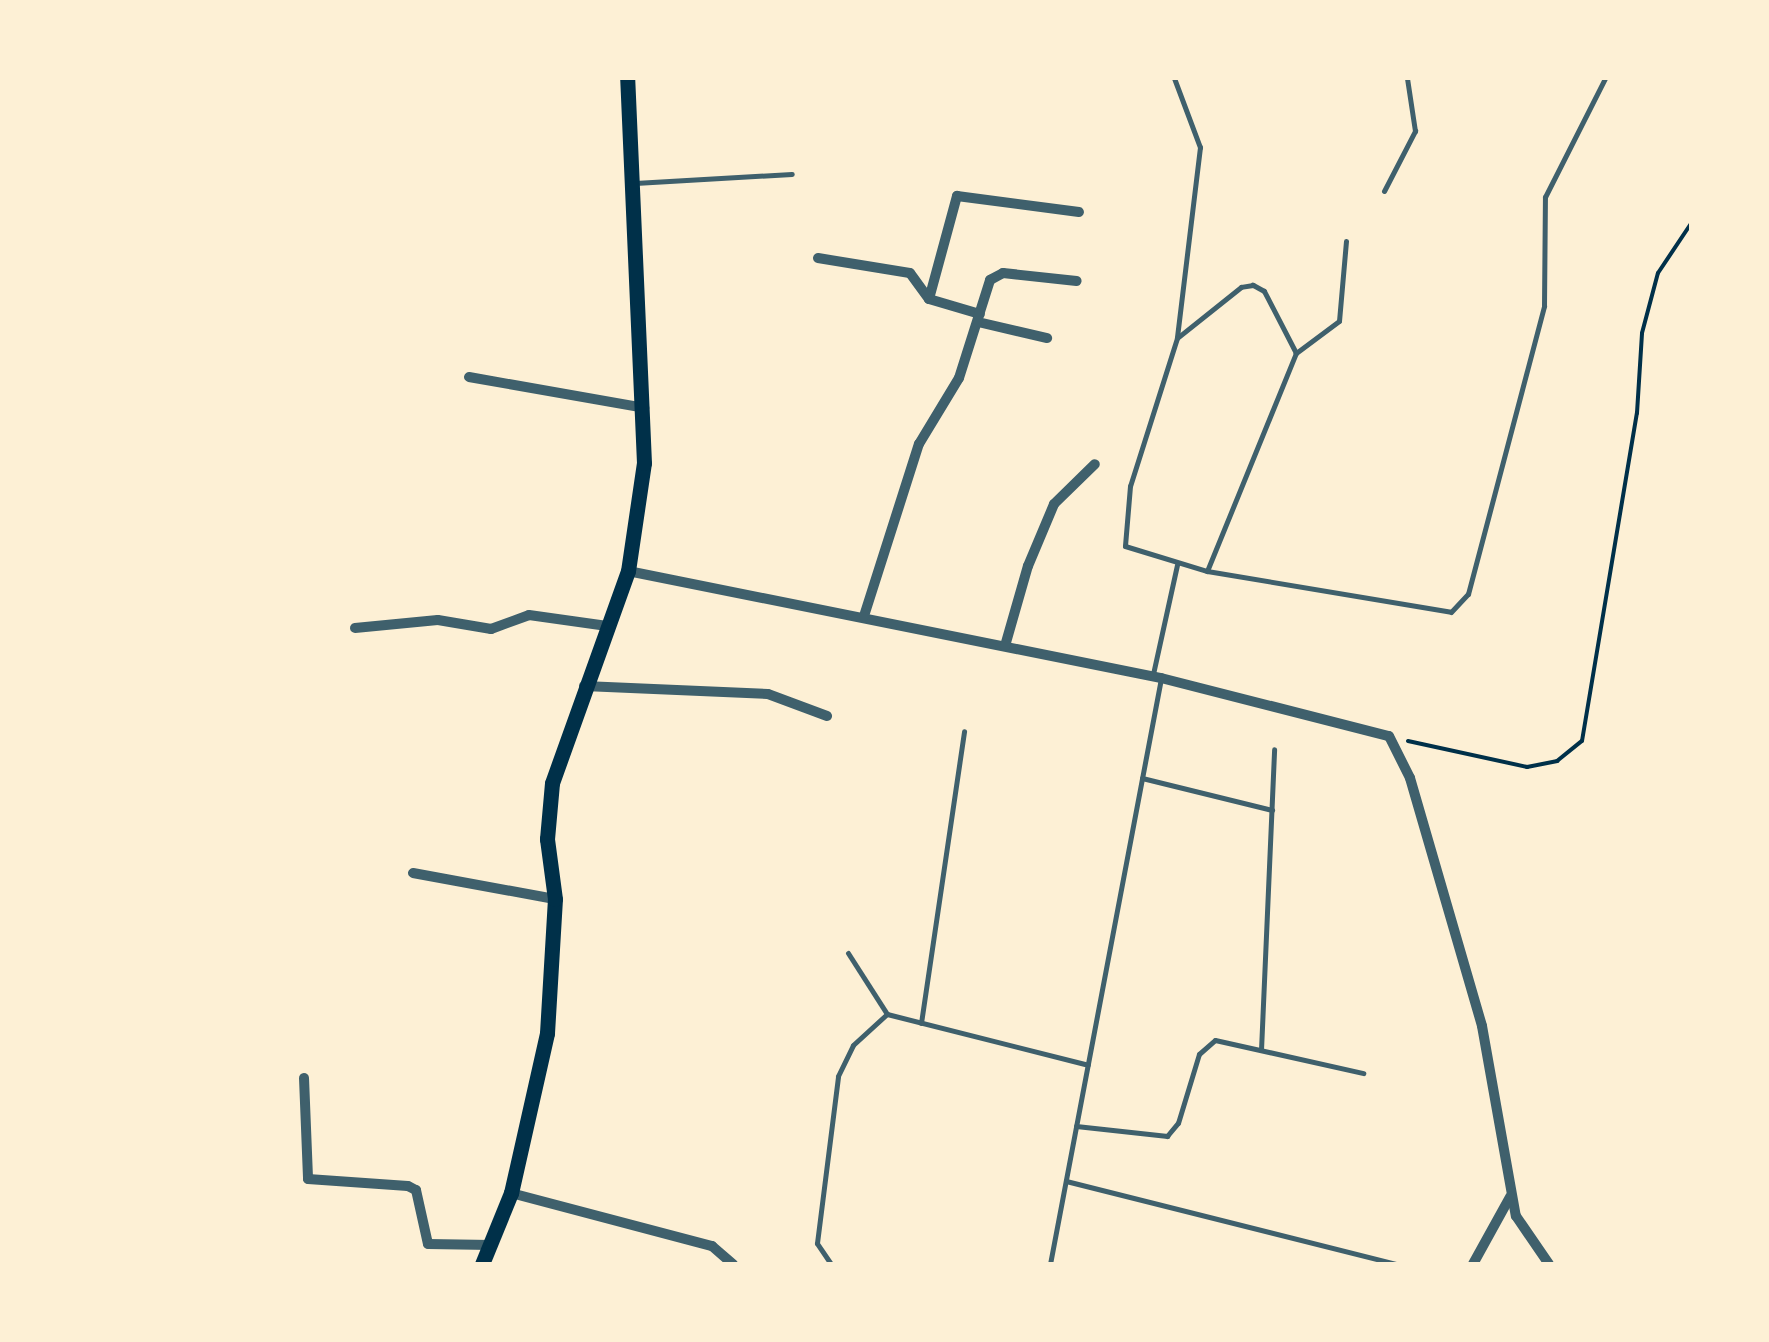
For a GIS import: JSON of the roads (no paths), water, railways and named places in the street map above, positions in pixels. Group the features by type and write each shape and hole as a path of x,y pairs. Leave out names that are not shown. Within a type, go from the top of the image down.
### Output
{"main road":[{"path":"482,1264 510,1193 547,1033 555,899 548,812 584,686 628,571 645,408 627,184 627,78"}],"street":[{"path":"929,298 956,196 1079,212"},
{"path":"818,258 910,273 929,298 1047,338"},
{"path":"864,616 919,444 959,378 995,275 1077,281"},
{"path":"469,377 645,408"},
{"path":"1006,646 1028,566 1054,504 1095,464"},
{"path":"628,571 1157,678 1390,736 1410,778 1482,1026 1516,1216 1549,1264"},
{"path":"355,628 438,620 491,630 529,614 607,626"},
{"path":"584,686 776,695 827,716"},
{"path":"413,872 555,899"},
{"path":"304,1078 308,1179 408,1186 416,1190 420,1231 428,1244 491,1245"},
{"path":"510,1193 712,1246 734,1264"},
{"path":"1472,1264 1510,1196"}],"lane":[{"path":"1174,78 1200,147 1178,338 1130,486 1122,534 1134,554 1176,565 1444,612 1465,602 1544,306 1545,197 1605,78"},
{"path":"1384,191 1415,131 1407,78"},
{"path":"627,184 792,174"},
{"path":"1206,571 1296,352 1339,320 1346,241"},
{"path":"1178,338 1240,287 1253,285 1264,290 1296,352"},
{"path":"1050,1264 1142,778 1176,565"},
{"path":"922,1022 964,731"},
{"path":"1261,1050 1274,749"},
{"path":"1142,778 1272,810"},
{"path":"848,952 888,1014 1088,1065"},
{"path":"831,1264 817,1243 838,1076 853,1045 888,1014"},
{"path":"1076,1126 1167,1136 1178,1123 1204,1046 1215,1040 1363,1073"},
{"path":"1066,1181 1396,1264"}]}
